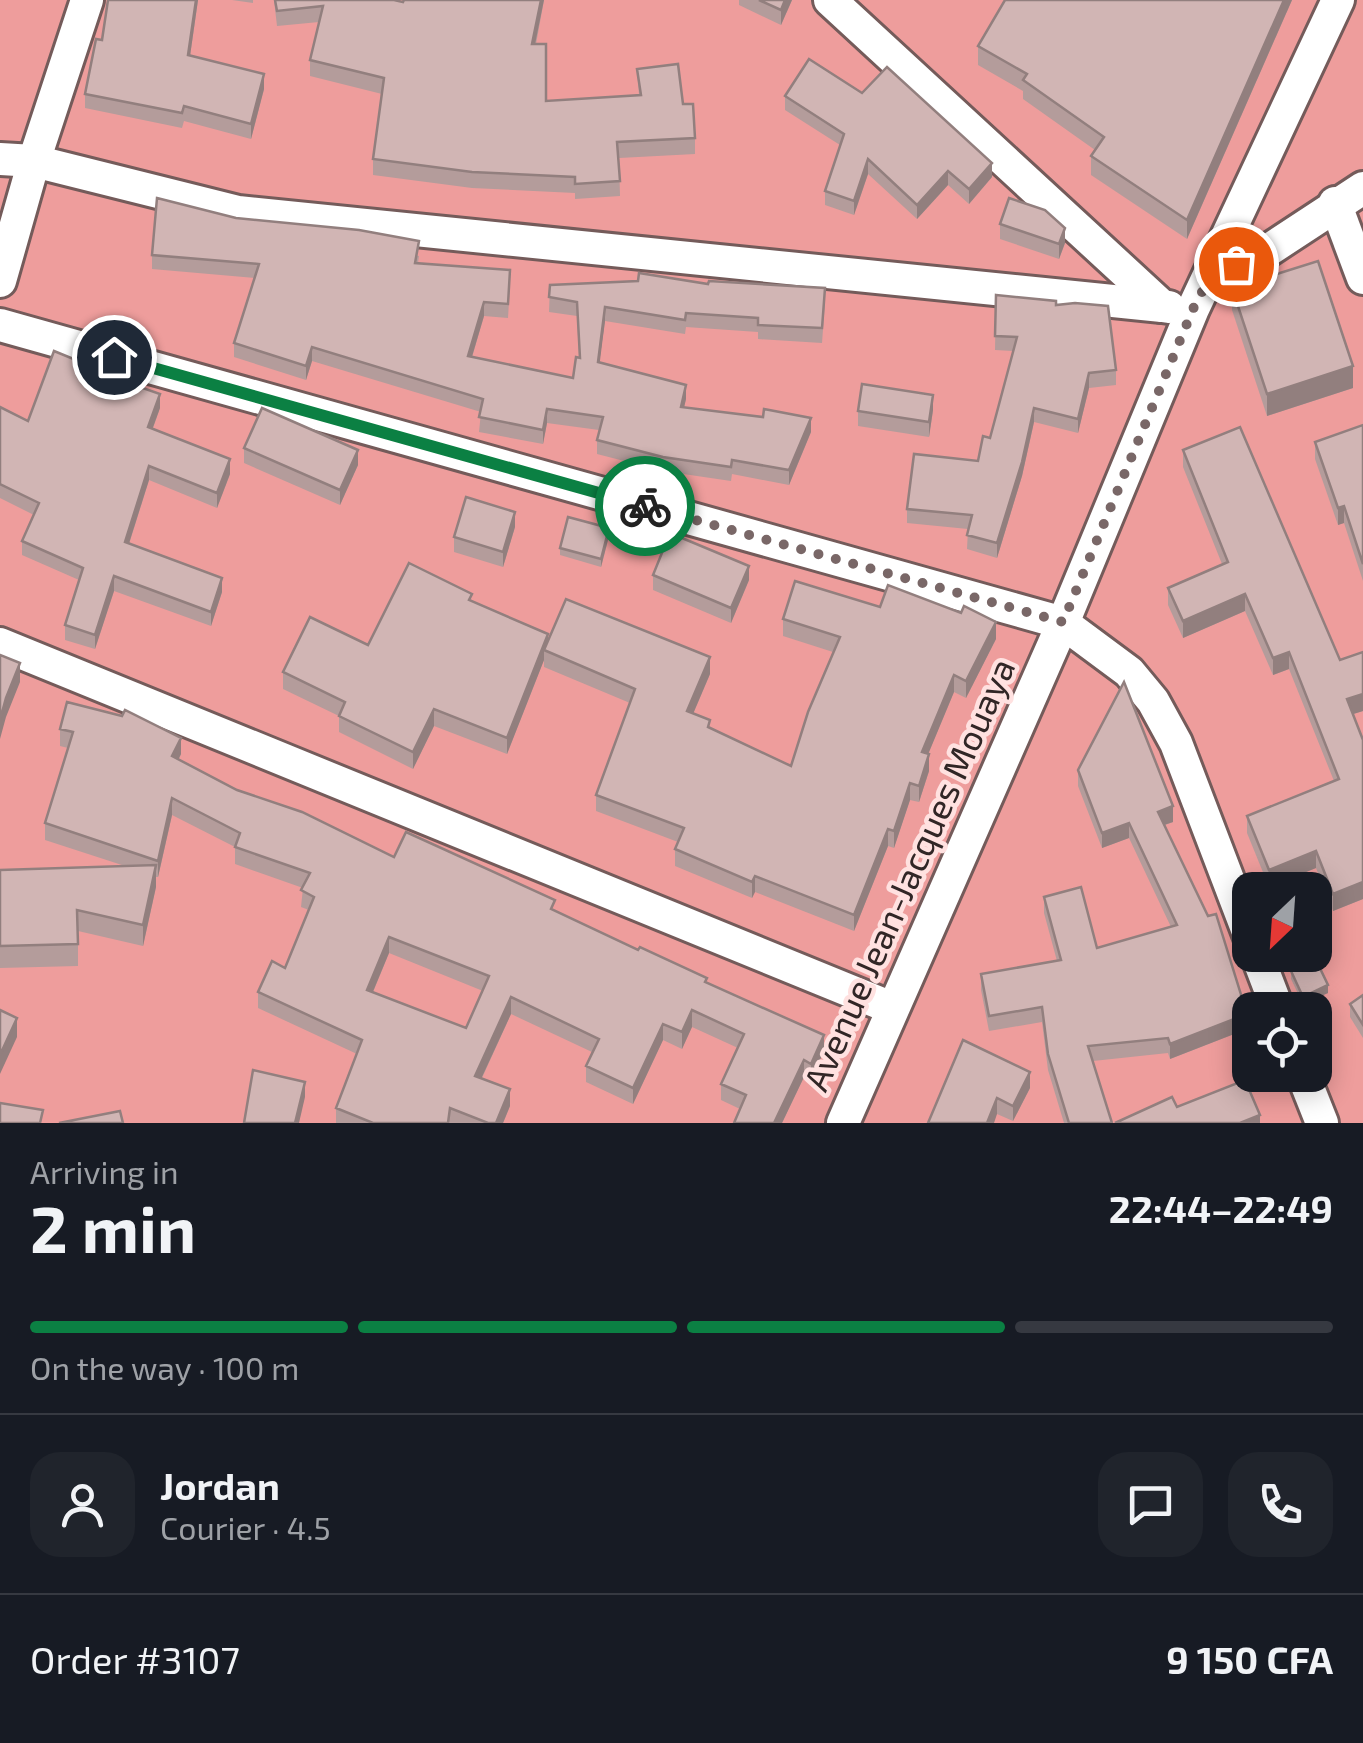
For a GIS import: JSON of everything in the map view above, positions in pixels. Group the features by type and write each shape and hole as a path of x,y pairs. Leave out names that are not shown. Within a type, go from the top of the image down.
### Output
{"street":[{"path":"0,280 34,161 88,0"},
{"path":"830,0 1178,308"},
{"name":"Avenue Jean-Jacques Mouaya","path":"843,1123 1063,622 1178,308 1212,273 1338,0"},
{"path":"0,159 34,161 238,212 1178,308"},
{"path":"1212,273 1261,255 1349,196 1363,278"},
{"path":"0,325 1063,622 1130,672 1153,701 1176,742 1232,889"},
{"path":"0,644 892,1008"},
{"path":"1310,1092 1322,1123"}],"shaded area":[{"path":"0,0 1363,0 1363,1123 0,1123"}],"building":[{"path":"108,0 196,0 188,55 264,74 251,124 184,106 182,113 85,94 96,39 102,40"},
{"path":"275,0 541,0 532,44 546,44 546,101 641,95 637,69 678,64 683,104 693,104 695,138 617,142 620,181 575,184 575,177 472,172 373,159 384,78 310,60 323,6 277,11"},
{"path":"759,0 785,0 781,10"},
{"path":"1005,0 1284,0 1187,220 1091,156 1104,137 1023,80 1027,74 978,46"},
{"path":"809,59 862,93 887,67 992,163 969,189 948,171 917,205 868,159 854,201 825,191 844,134 785,96"},
{"path":"157,198 236,218 359,230 419,241 415,263 510,270 508,304 484,302 468,356 573,378 576,357 580,358 577,302 549,297 550,285 638,281 639,273 708,284 709,281 825,288 822,328 758,325 758,318 686,313 685,320 605,307 598,362 686,385 681,407 763,417 764,409 811,418 789,470 732,460 731,467 663,457 597,440 603,417 547,409 543,430 479,417 483,399 312,347 306,366 234,343 259,264 152,255"},
{"path":"1009,198 1045,210 1065,228 1059,244 1000,224"},
{"path":"1318,261 1353,366 1267,394 1232,288"},
{"path":"996,295 1056,301 1056,305 1108,306 1116,370 1089,373 1078,419 1034,408 997,543 967,535 972,515 907,509 914,454 978,461 983,436 990,438 1017,337 995,336"},
{"path":"54,351 81,362 80,366 160,394 148,427 230,459 217,493 149,466 125,542 222,578 211,612 114,576 95,635 65,625 83,568 22,541 39,503 0,484 0,407 28,421"},
{"path":"862,384 933,395 929,422 858,411"},
{"path":"262,408 358,450 340,490 244,448"},
{"path":"1363,425 1363,564 1344,506 1338,508 1315,442"},
{"path":"1240,427 1340,660 1363,652 1363,694 1347,699 1363,740 1363,882 1333,894 1332,872 1324,872 1316,851 1269,870 1247,816 1339,779 1289,652 1273,658 1245,594 1183,621 1168,588 1228,562 1183,450"},
{"path":"466,497 515,512 503,552 454,537"},
{"path":"568,517 609,528 601,559 560,548"},
{"path":"670,533 749,566 731,608 653,575"},
{"path":"409,563 472,594 469,600 548,634 507,738 434,709 413,752 339,716 345,702 283,672 310,617 368,645"},
{"path":"795,581 880,607 888,585 961,613 964,606 996,622 966,681 954,675 922,752 929,754 919,786 910,783 894,831 888,829 854,915 755,876 752,882 675,849 684,828 596,795 635,689 544,650 566,599 710,657 687,711 710,720 708,727 791,766 808,712 840,637 783,619"},
{"path":"0,655 20,663 0,720"},
{"path":"1124,682 1173,806 1158,812 1208,916 1216,914 1240,992 1232,992 1232,1020 1170,1044 1168,1038 1088,1046 1112,1123 1069,1123 1048,1054 1042,1007 989,1016 981,974 1061,960 1044,897 1081,887 1097,948 1177,925 1129,823 1102,833 1078,770"},
{"path":"67,702 122,716 125,710 181,738 172,756 237,790 302,812 394,857 406,832 555,900 551,909 824,1035 811,1064 804,1060 774,1123 734,1123 746,1095 721,1084 744,1034 692,1010 682,1032 663,1024 633,1088 586,1066 599,1039 511,997 475,1076 510,1089 496,1123 450,1108 448,1123 373,1123 336,1108 362,1040 258,992 272,961 285,968 314,897 301,890 310,873 235,847 240,833 172,798 158,861 45,823 73,732 60,729","holes":["389,937 489,976 466,1028 367,990"]},
{"path":"156,865 143,925 77,910 78,944 0,946 0,870"},
{"path":"1291,972 1322,972 1328,985 1313,992 1301,992"},
{"path":"1363,995 1363,1025 1350,1004"},
{"path":"0,1010 17,1018 0,1055"},
{"path":"963,1040 1030,1072 1013,1106 997,1098 987,1123 928,1123"},
{"path":"253,1070 305,1082 295,1123 244,1123"},
{"path":"1232,1085 1232,1092 1250,1092 1260,1115 1240,1123 1115,1123 1172,1097 1177,1107"},
{"path":"0,1103 43,1110 40,1123 0,1123"},
{"path":"120,1111 123,1123 59,1123"}],"way so far":[{"path":"645,506 1063,622 1193,309 1212,273 1236,264"}],"route":[{"path":"114,357 645,506"}]}
